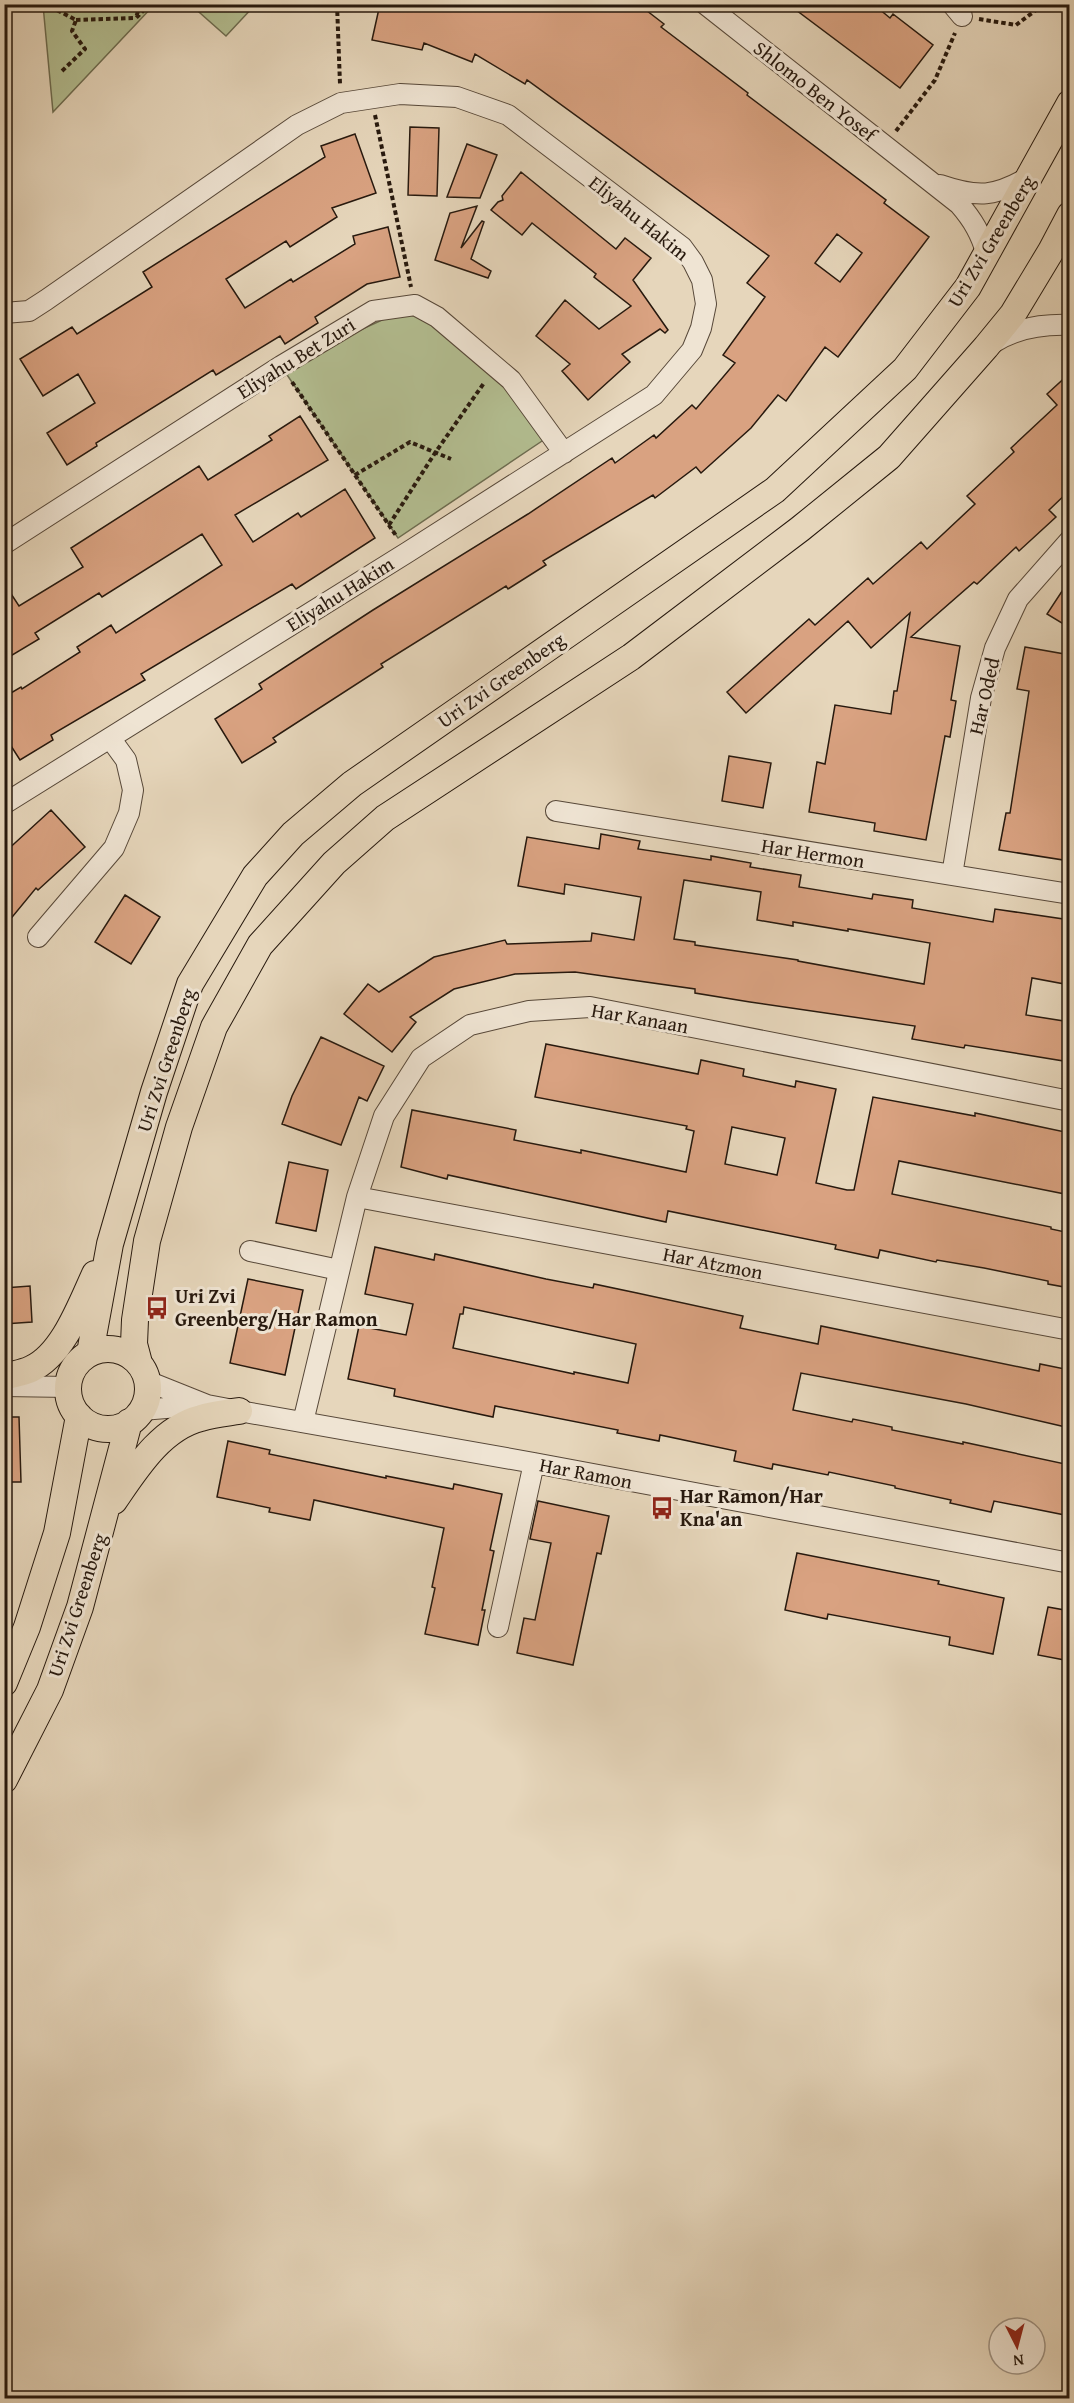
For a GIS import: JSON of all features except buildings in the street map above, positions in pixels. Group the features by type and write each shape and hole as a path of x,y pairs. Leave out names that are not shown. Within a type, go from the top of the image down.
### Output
{"main road":[{"name":"Uri Zvi Greenberg","path":"90,1353 110,1244 154,1092 190,984 255,876 293,834 352,784 775,490 905,369 968,287 1070,102"},
{"name":"Uri Zvi Greenberg","path":"143,1372 134,1344 135,1320 147,1240 175,1138 214,1027 260,945 334,863 385,818 631,657 800,529 889,457 1013,314 1051,252 1070,215"},
{"path":"4,1377 33,1369 52,1352 69,1329 110,1244"},
{"path":"103,1349 116,1350 129,1355 143,1372 146,1400 135,1416 108,1428 87,1423 79,1416 69,1398 68,1387 74,1367 90,1353 103,1349"},
{"path":"107,1511 156,1446 177,1429 200,1418 238,1411"},
{"name":"Uri Zvi Greenberg","path":"4,1683 27,1627 57,1533 79,1416"},
{"name":"Uri Zvi Greenberg","path":"4,1780 50,1689 80,1607 135,1416"}],"street":[{"name":"Shlomo Ben Yosef","path":"705,4 959,204 973,220 982,237 987,255"},
{"name":"Eliyahu Hakim","path":"4,313 28,311 46,300 297,125 341,103 400,94 457,97 508,115 682,247 702,280 706,304 701,328 692,350 654,395 408,552 4,804"},
{"name":"Shlomo Ben Yosef","path":"925,177 963,192 984,194 998,192 1029,177"},
{"name":"Eliyahu Bet Zuri","path":"4,544 280,366 373,311 415,305"},
{"path":"415,305 437,317 512,380 564,453"},
{"path":"986,347 1014,332 1053,325 1070,325"},
{"name":"Har Oded","path":"952,875 981,698 995,648 1018,599 1070,540"},
{"path":"38,937 114,848 129,813 133,790 126,760 110,738"},
{"name":"Har Hermon","path":"556,811 1070,894"},
{"name":"Har Kanaan","path":"303,1422 357,1197 384,1116 421,1058 470,1025 529,1011 590,1007 1070,1101"},
{"name":"Har Atzmon","path":"357,1197 1070,1330"},
{"path":"250,1251 339,1270"},
{"name":"Har Ramon","path":"143,1372 207,1405 534,1463 1070,1563"},
{"path":"4,1386 68,1387"},
{"name":"Har Ramon","path":"135,1416 207,1405"},
{"path":"498,1627 534,1463"}],"path":[{"path":"54,4 55,9 76,20 136,18 150,4"},
{"path":"136,18 140,4"},
{"path":"338,4 341,103"},
{"path":"884,146 935,80 957,10 1016,25 1044,4"},
{"path":"62,72 84,49 72,31 76,20"},
{"path":"371,98 415,305"},
{"path":"280,366 408,552"},
{"path":"389,525 435,453 497,367"},
{"path":"355,475 410,442 451,459"}],"green space":[{"path":"43,4 154,5 53,112"},
{"path":"191,5 255,5 226,36"},
{"path":"415,305 437,317 551,435 398,538 281,366"}],"place":[{"name":"Uri Zvi Greenberg/Har Ramon","path":"157,1308"},
{"name":"Har Ramon/Har Kna'an","path":"662,1508"}]}
